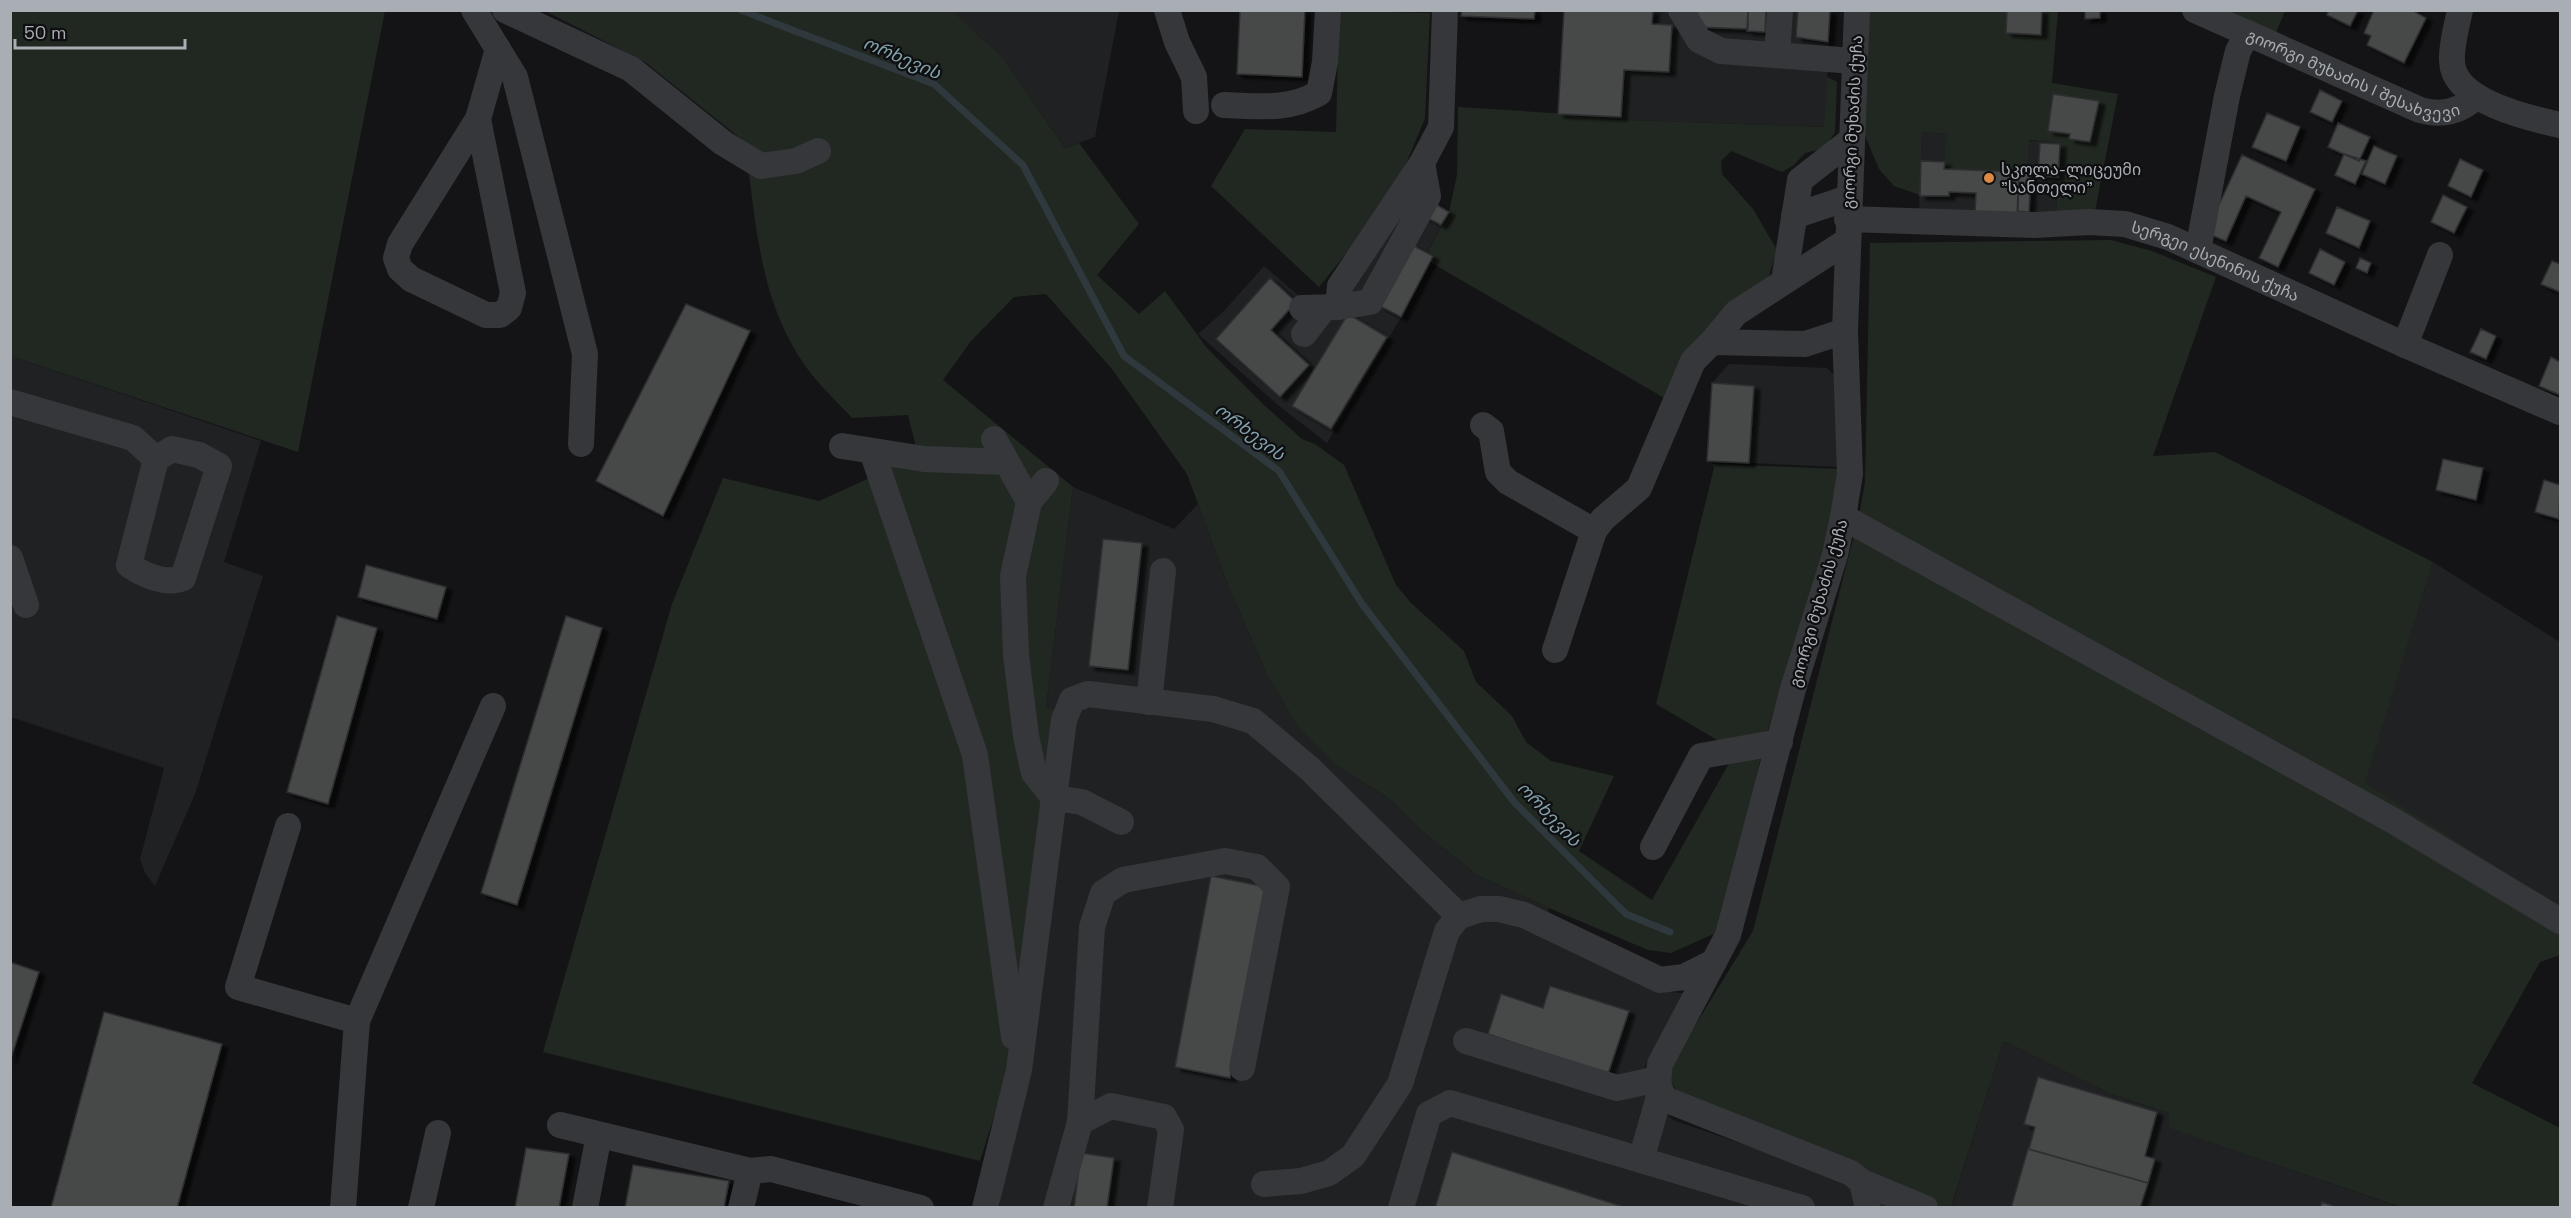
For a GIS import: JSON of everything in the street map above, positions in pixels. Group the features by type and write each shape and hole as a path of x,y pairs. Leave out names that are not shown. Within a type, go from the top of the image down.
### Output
{"street":[{"path":"474,10 515,77 585,354 581,444"},
{"path":"505,10 631,69 723,143 761,166 796,161 818,151"},
{"path":"1167,10 1177,42 1194,77 1196,111"},
{"path":"1224,105 1274,107 1301,104 1319,93 1325,63 1328,10"},
{"path":"1304,334 1340,286 1422,163 1441,127 1444,10"},
{"path":"1681,10 1699,40 1721,51 1854,61"},
{"path":"1777,56 1780,10"},
{"name":"გიორგი მუხაძის ქუჩა","path":"1641,1160 1659,1079 1728,935 1793,689 1835,555 1843,517 1850,474 1845,331 1847,219 1857,10"},
{"name":"გიორგი მუხაძის I შესახვევი","path":"2195,10 2436,115 2466,106 2476,96"},
{"path":"2460,10 2451,61 2457,81 2476,96 2528,118 2560,124"},
{"path":"2198,250 2227,96 2238,51 2248,33"},
{"path":"478,119 513,293 509,308 500,315 486,315 411,279 400,269 396,258 400,244 478,119 498,49"},
{"path":"1784,281 1800,180 1850,141"},
{"path":"1794,216 1847,219"},
{"path":"1555,650 1594,531 1603,519 1640,488 1693,361 1736,313 1784,281 1847,219"},
{"name":"სერგეი ესენინის ქუჩა","path":"1847,219 2034,225 2089,222 2125,224 2168,237 2405,345 2560,412"},
{"path":"2405,345 2440,255"},
{"path":"1712,342 1805,344 1845,331"},
{"path":"10,402 133,438 156,459"},
{"path":"1483,424 1491,431 1498,472 1508,482 1594,531"},
{"path":"994,439 1029,502"},
{"path":"842,446 924,459 1006,462"},
{"path":"172,449 199,455 219,466 183,578 174,582 140,573 129,565 156,459 172,449"},
{"path":"872,451 975,755 1019,1070"},
{"path":"1046,481 1029,502 1013,576 1016,655 1026,736 1034,773 1054,798 1082,802 1121,822"},
{"path":"1843,517 2392,820 2560,921"},
{"path":"10,558 26,605"},
{"path":"1149,702 1163,571"},
{"path":"985,1208 1019,1070 1064,720 1072,700 1088,694 1213,709 1253,721 1318,776 1459,916"},
{"path":"344,1208 357,1021 493,706"},
{"path":"1653,847 1701,756 1780,742"},
{"path":"288,826 238,987 357,1021"},
{"path":"1056,1208 1080,1122 1092,927 1103,894 1123,880 1225,861 1257,867 1277,886 1242,1068"},
{"path":"1264,1184 1301,1181 1329,1173 1353,1156 1400,1084 1447,931 1459,916 1481,909 1499,909 1524,915 1660,980 1684,977 1714,962"},
{"path":"1466,1041 1617,1088 1659,1079 1667,1100 1851,1173 1862,1182 1925,1208"},
{"path":"1401,1208 1429,1114 1449,1103 1802,1208"},
{"path":"1080,1122 1111,1106 1164,1117 1172,1130 1160,1208"},
{"path":"560,1125 750,1171 771,1169 829,1196 921,1208"},
{"path":"421,1208 438,1133"},
{"path":"585,1208 599,1135"},
{"path":"741,1208 750,1171"},
{"path":"1862,1182 1868,1208"}],"shaded area":[{"path":"11,10 385,11 298,452 11,356"},
{"path":"951,10 1002,57 1065,148 1079,143 1139,224 1097,275 1139,314 1165,291 1207,348 1264,405 1302,439 1315,444 1344,465 1396,585 1411,603 1464,651 1476,682 1512,716 1526,742 1551,761 1614,776 1579,851 1652,900 1736,751 1656,704 1714,468 1712,464 1839,469 1834,503 1818,571 1766,737 1732,884 1718,932 1671,953 1648,950 1549,908 1477,875 1428,836 1387,797 1336,765 1299,728 1268,677 1228,585 1187,474 1112,369 1046,294 1014,297 971,341 943,380 1073,487 1046,708 1055,709 1009,1069 980,1161 543,1052 672,604 723,478 819,501 887,470 916,447 908,415 852,418 811,374 790,341 778,314 762,259 745,142 645,62 545,11"},
{"path":"951,11 1119,11 1095,137 1065,148 1002,57"},
{"path":"1339,11 1430,13 1425,118 1406,164 1371,223 1319,287 1211,186 1245,129 1336,132"},
{"path":"1564,11 1830,11 1825,127 1600,119 1600,116 1558,114"},
{"path":"1869,11 2058,11 2052,83 2118,94 2095,211 2056,212 2060,143 2029,140 2027,172 1944,169 1946,134 1922,132 1920,195 1894,186 1879,169 1861,126"},
{"path":"2217,11 2285,11 2275,35"},
{"path":"1827,77 1837,82 1835,132 1825,148 1805,153 1794,165 1782,172 1731,151 1721,161 1722,174 1753,209 1777,250 1767,282 1666,399 1430,262 1433,256 1427,253 1449,212 1457,175 1458,107 1600,116 1600,119 1824,127"},
{"name":"სკოლა-ლიცეუმი \"სანთელი\"","path":"1922,132 2060,143 2056,212 2047,216 1919,212"},
{"path":"1409,192 1449,212 1427,252 1433,256 1401,317 1327,443 1279,406 1198,334 1224,311 1264,266 1299,296 1321,303"},
{"path":"2111,240 2152,251 2216,277 2153,456 2215,452 2433,562 2365,783 2560,907 2560,955 2540,962 2472,1083 2560,1128 2560,1207 2400,1207 2169,1128 2169,1113 2111,1094 2006,1042 2003,1043 1951,1207 1873,1207 1866,1172 1678,1093 1669,1079 1671,1065 1753,931 1859,516 1865,482 1870,243"},
{"path":"11,356 261,441 224,562 263,576 195,794 155,886 145,873 140,859 164,768 11,717"},
{"path":"1729,364 1827,368 1841,382 1840,467 1707,461 1712,383"},
{"path":"1073,487 1174,529 1198,504 1228,585 1268,677 1299,728 1336,765 1387,797 1428,836 1477,875 1549,908 1542,936 1657,991 1683,993 1645,1066 1645,1093 1673,1120 1829,1174 1848,1186 1859,1200 1861,1208 999,1208 1076,711 1046,709"},
{"path":"2433,562 2560,642 2560,907 2364,784"},
{"path":"2006,1042 2111,1094 2169,1113 2170,1128 2399,1207 1951,1208 2003,1043"}],"building":[{"path":"1240,10 1305,10 1302,77 1237,74"},
{"path":"1462,10 1535,10 1534,19 1461,16"},
{"path":"1564,10 1653,10 1652,24 1672,25 1669,72 1624,70 1621,117 1558,114"},
{"path":"1697,10 1748,10 1748,29 1696,27"},
{"path":"1748,10 1766,10 1765,32 1747,31"},
{"path":"1798,10 1830,11 1828,42 1796,37"},
{"path":"2007,10 2042,10 2041,35 2006,33"},
{"path":"2085,10 2100,10 2100,18 2085,19"},
{"path":"2329,10 2358,10 2350,26 2327,15"},
{"path":"2374,10 2416,10 2415,12 2426,18 2404,63 2367,45 2371,36 2364,33"},
{"path":"2320,90 2342,101 2332,122 2310,112"},
{"path":"2053,94 2099,101 2090,142 2069,139 2070,134 2048,131"},
{"path":"2267,113 2300,127 2286,161 2252,147"},
{"path":"2338,123 2370,137 2359,161 2328,147"},
{"path":"2040,143 2060,144 2058,177 2038,176"},
{"path":"2374,146 2397,156 2385,184 2362,174"},
{"path":"2344,154 2366,161 2355,184 2335,175"},
{"path":"2242,155 2315,189 2278,267 2259,258 2281,212 2246,196 2226,241 2206,233"},
{"path":"2460,159 2483,170 2471,197 2448,186"},
{"path":"1921,161 1945,162 1944,169 2019,172 2017,214 1975,213 1976,193 1949,192 1949,196 1920,196"},
{"path":"2019,172 2031,172 2029,212 2018,211"},
{"path":"2443,195 2467,207 2454,233 2431,222"},
{"path":"1432,202 1449,212 1441,225 1424,216"},
{"path":"2337,207 2370,221 2359,248 2326,233"},
{"path":"1412,245 1433,256 1401,317 1380,306"},
{"path":"2320,249 2345,262 2334,285 2309,273"},
{"path":"2360,258 2371,263 2367,273 2356,268"},
{"path":"2552,261 2560,264 2560,292 2541,284"},
{"path":"1270,278 1296,302 1271,330 1309,365 1280,397 1216,339"},
{"path":"686,304 750,331 663,516 596,481"},
{"path":"1348,314 1387,337 1331,429 1292,406"},
{"path":"2481,329 2496,336 2486,359 2470,352"},
{"path":"2551,357 2560,362 2560,395 2539,386"},
{"path":"1712,383 1754,386 1749,463 1707,461"},
{"path":"2443,459 2483,468 2476,500 2436,490"},
{"path":"2544,480 2560,485 2559,519 2535,512"},
{"path":"1103,539 1142,543 1128,670 1089,666"},
{"path":"366,565 446,587 437,619 358,597"},
{"path":"337,616 377,628 328,804 287,792"},
{"path":"566,616 602,628 517,905 481,893"},
{"path":"1211,876 1266,887 1230,1078 1175,1067"},
{"path":"10,962 39,972 10,1061"},
{"path":"1550,986 1629,1011 1608,1074 1488,1034 1501,994 1543,1008"},
{"path":"104,1012 222,1044 177,1208 51,1208"},
{"path":"2038,1077 2157,1112 2145,1156 2155,1159 2148,1183 2029,1149 2035,1127 2024,1124"},
{"path":"526,1148 569,1154 559,1208 515,1208"},
{"path":"2028,1149 2148,1183 2140,1208 2011,1208"},
{"path":"1452,1152 1627,1208 1435,1208"},
{"path":"1081,1153 1114,1158 1107,1208 1074,1208"},
{"path":"633,1165 729,1181 724,1208 625,1208"},
{"path":"2322,1202 2339,1208 2320,1208"}],"waterway":[{"name":"ორხევის","path":"741,10 800,33"},
{"name":"ორხევის","path":"803,34 934,84 1023,165 1124,356 1279,471 1362,604 1515,803 1626,914 1670,932"}],"place":[{"name":"სკოლა-ლიცეუმი \"სანთელი\"","path":"1989,178"}]}
